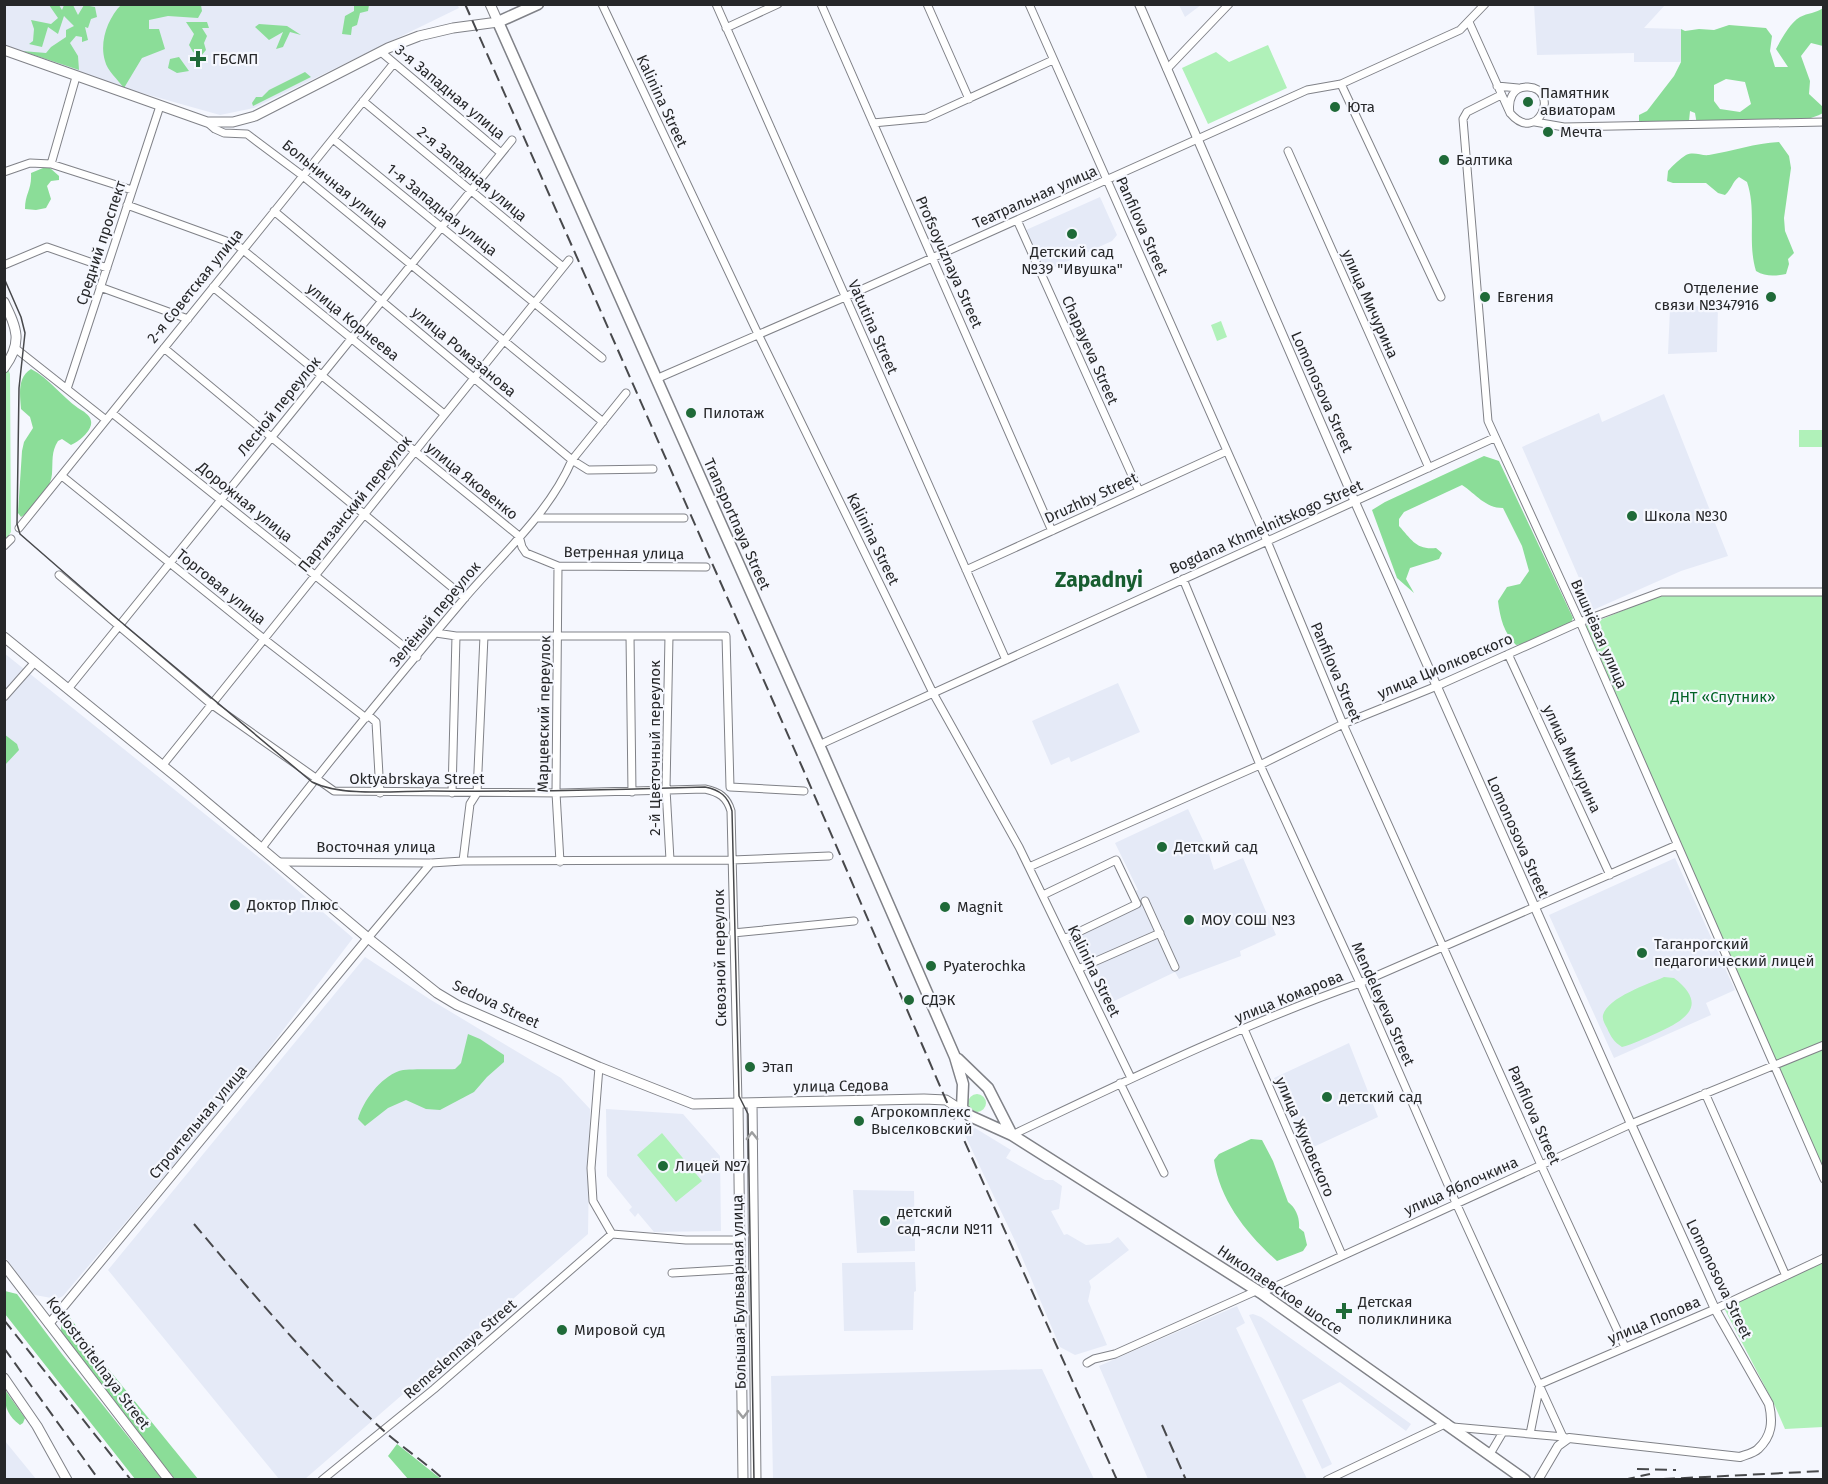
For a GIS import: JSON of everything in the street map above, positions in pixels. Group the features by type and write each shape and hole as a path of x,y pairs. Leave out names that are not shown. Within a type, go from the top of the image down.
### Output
{"main road":[{"name":"Transportnaya Street","path":"490,4 955,1057"},
{"path":"207,122 233,122 255,116 381,52 419,36 453,28 498,22 538,4"},
{"name":"Больничная улица","path":"4,50 207,122"},
{"path":"4,302 16,329 14,355 4,368"},
{"path":"4,637 277,862"},
{"name":"Sedova Street","path":"277,862 437,993 457,1005 687,1102 738,1103"},
{"path":"955,1057 964,1091 961,1102 968,1114"},
{"path":"955,1057 991,1092 1012,1135"},
{"path":"946,1100 968,1114 981,1117 990,1113 994,1102 991,1092 980,1084 964,1091"},
{"name":"улица Седова","path":"738,1103 946,1100 964,1091"},
{"name":"Большая Бульварная улица","path":"738,1103 744,1479"},
{"name":"Большая Бульварная улица","path":"752,1103 756,1479"},
{"name":"Николаевское шоссе","path":"968,1114 1012,1135 1258,1292 1525,1479"},
{"name":"Kotlostroitelnaya Street","path":"4,1265 169,1479"},
{"path":"4,1378 37,1425 67,1479"}],"street":[{"name":"Kalinina Street","path":"602,4 758,334 933,693 1029,867 1131,1078"},
{"name":"Vatutina Street","path":"716,4 1006,660"},
{"path":"726,28 778,4"},
{"name":"Profsoyuznaya Street","path":"821,4 1052,531"},
{"path":"927,4 969,99"},
{"name":"Panfilova Street","path":"1029,4 1267,541 1343,724 1625,1347"},
{"name":"Lomonosova Street","path":"1139,4 1355,502 1631,1124 1715,1309 1769,1404 1773,1419 1770,1432 1757,1450 1740,1457 1566,1437"},
{"path":"1167,69 1229,4"},
{"name":"Театральная улица","path":"656,379 1307,90 1341,84 1460,30 1485,4"},
{"path":"1469,22 1510,113 1516,120 1525,123 1534,122 1564,127 1824,122"},
{"name":"3-я Западная улица","path":"381,52 501,153"},
{"path":"873,123 926,118 1053,60"},
{"name":"2-я Советская улица","path":"19,528 394,63"},
{"path":"51,164 76,77"},
{"path":"1341,84 1441,297"},
{"path":"1497,86 1528,87 1537,90 1543,97 1545,106 1542,115 1534,122"},
{"path":"1510,113 1508,104 1511,95 1518,88"},
{"name":"Вишнёвая улица","path":"1501,95 1467,112 1463,119 1488,421 1580,622 1824,1179"},
{"name":"2-я Западная улица","path":"363,101 563,267"},
{"name":"Средний проспект","path":"67,389 160,106"},
{"name":"Больничная улица","path":"207,122 224,133 247,134 303,176 603,422"},
{"name":"1-я Западная улица","path":"333,139 602,358"},
{"name":"Лесной переулок","path":"68,689 512,140"},
{"name":"улица Мичурина","path":"1288,151 1429,468"},
{"path":"4,172 30,163 51,164 132,190"},
{"name":"улица Корнеева","path":"128,205 237,245 444,414"},
{"name":"улица Ромазанова","path":"274,212 572,460 588,470 653,469"},
{"name":"Chapayeva Street","path":"1017,220 1139,491"},
{"path":"4,265 47,248 107,268"},
{"name":"Партизанский переулок","path":"162,766 569,260"},
{"path":"100,287 188,319"},
{"name":"улица Яковенко","path":"213,287 519,537"},
{"path":"15,348 106,420"},
{"path":"164,348 465,598"},
{"name":"Зелёный переулок","path":"261,849 316,778 465,598 536,518 568,471 572,460 626,393"},
{"name":"Дорожная улица","path":"112,412 417,657"},
{"name":"Bogdana Khmelnitskogo Street","path":"819,746 1494,438"},
{"name":"Druzhby Street","path":"966,570 1227,451"},
{"name":"Торговая улица","path":"62,476 264,639 367,716"},
{"name":"улица Яковенко","path":"536,518 684,518"},
{"name":"Ветренная улица","path":"519,537 522,547 531,557 558,566 706,567"},
{"path":"4,546 11,538"},
{"name":"Марцевский переулок","path":"558,566 556,793 560,862"},
{"name":"Oktyabrskaya Street","path":"58,575 211,704 334,791 556,793 712,790 723,797 731,811"},
{"name":"Mendeleyeva Street","path":"1183,579 1260,765 1360,983 1456,1203 1566,1437"},
{"name":"улица Циолковского","path":"1029,867 1260,765 1343,724 1437,686 1580,622 1649,595 1661,592 1824,592"},
{"path":"436,633 456,636 726,636 730,787 804,791"},
{"path":"452,793 456,636"},
{"path":"463,861 470,804 477,793 484,636"},
{"name":"2-й Цветочный переулок","path":"630,636 632,792"},
{"name":"2-й Цветочный переулок","path":"669,636 666,790 670,860"},
{"name":"улица Мичурина","path":"1508,654 1610,875"},
{"path":"4,697 34,662"},
{"path":"367,716 376,722 380,793"},
{"name":"Сквозной переулок","path":"731,811 738,1103"},
{"name":"улица Комарова","path":"1012,1135 1131,1078 1311,1000 1360,983 1677,845"},
{"name":"Восточная улица","path":"277,862 560,862 732,860 829,856"},
{"path":"1043,895 1116,860 1133,895 1137,904 1064,939"},
{"path":"368,938 431,863"},
{"path":"1145,902 1175,967"},
{"path":"733,933 854,921"},
{"path":"1078,969 1160,933"},
{"name":"Строительная улица","path":"49,1324 368,938"},
{"name":"улица Жуковского","path":"1244,1029 1342,1255"},
{"name":"улица Яблочкина","path":"1088,1364 1094,1359 1115,1354 1342,1255 1631,1124 1824,1045"},
{"path":"599,1066 591,1168 593,1202 612,1234 686,1240 741,1240"},
{"path":"1120,1083 1164,1173"},
{"path":"1704,1094 1786,1276"},
{"name":"Remeslennaya Street","path":"322,1479 426,1396 612,1234"},
{"name":"улица Попова","path":"1540,1384 1715,1309 1824,1258"},
{"path":"672,1273 741,1269"},
{"path":"1530,1434 1540,1384"},
{"path":"1327,1479 1450,1425 1566,1437"},
{"path":"1490,1454 1503,1432"},
{"path":"1538,1479 1566,1437"}],"shaded area":[{"name":"ГБСМП","path":"457,4 459,8 254,108 220,115 124,88 5,47 5,5"},
{"path":"1179,5 1201,5 1185,17"},
{"path":"1534,5 1665,5 1644,28 1681,29 1681,62 1634,62 1634,53 1537,55"},
{"name":"Детский сад №39 \"Ивушка\"","path":"1100,197 1117,235 1112,241 1044,272 1026,230"},
{"path":"1718,305 1717,352 1668,354 1670,308"},
{"name":"Школа №30","path":"1664,394 1728,556 1681,571 1593,610 1522,447 1599,413 1602,422"},
{"path":"4,653 266,863 353,938 239,1088 63,1296 57,1299 35,1295 31,1292 5,1257"},
{"path":"1118,683 1140,732 1071,762 1069,757 1051,765 1032,721"},
{"name":"МОУ СОШ №3","path":"1188,809 1208,851 1214,870 1243,858 1276,935 1240,951 1241,956 1179,979 1175,972 1110,1003 1077,935 1142,904 1135,891 1138,890 1115,843"},
{"name":"Таганрогский педагогический лицей","path":"1675,858 1735,990 1706,1003 1711,1015 1614,1058 1549,915"},
{"path":"365,957 431,1000 561,1078 590,1109 588,1234 305,1479 279,1479 108,1270"},
{"name":"детский сад","path":"1349,1043 1378,1117 1307,1150 1274,1078"},
{"name":"Лицей №7","path":"606,1109 683,1114 720,1156 721,1231 654,1232 638,1213 635,1217 629,1210 632,1207 607,1176"},
{"path":"975,1128 1011,1150 1006,1158 1045,1180 1053,1180 1062,1186 1059,1209 1051,1211 1064,1235 1067,1234 1086,1245 1110,1243 1118,1237 1129,1250 1089,1281 1091,1287 1088,1301 1107,1345 1075,1355 1060,1347 1016,1243 964,1133"},
{"name":"детский сад-ясли №11","path":"853,1190 914,1191 915,1251 857,1253"},
{"path":"915,1262 916,1291 914,1292 913,1330 844,1331 842,1263"},
{"path":"1237,1306 1245,1323 1236,1328 1307,1479 1148,1479 1099,1366"},
{"path":"1249,1315 1261,1317 1411,1424 1406,1431 1340,1382 1302,1400 1332,1464 1322,1469"},
{"path":"1042,1369 1094,1479 773,1479 771,1376"},
{"path":"5,1441 36,1479 5,1479"}],"green space":[{"path":"49,5 59,5 62,10 64,5 73,5 78,15 84,5 95,7 97,17 91,19 88,28 85,27 88,40 82,42 82,37 76,36 70,43 78,56 79,70 22,51 46,53 66,37 66,30 74,26 64,16 58,34 48,27 42,47 29,44 33,41 34,29 31,20 51,24 58,18"},
{"path":"121,5 201,5 202,11 198,18 168,16 149,20 149,29 159,29 165,49 142,58 124,88 110,71 103,54 106,31 116,10"},
{"path":"354,5 369,5 368,11 360,13 357,25 352,27 351,35 342,34 345,16 354,11"},
{"path":"1823,8 1823,46 1811,43 1801,56 1810,81 1809,94 1823,107 1823,113 1796,121 1762,125 1697,125 1695,113 1690,111 1689,121 1639,121 1639,115 1647,111 1674,76 1681,62 1681,29 1685,31 1714,30 1729,25 1766,28 1772,36 1770,51 1775,67 1788,67 1776,49 1781,40 1796,20","holes":["1726,79 1745,82 1751,104 1740,112 1720,109 1714,101 1714,85"]},
{"path":"186,22 207,22 209,28 202,28 207,36 204,43 206,50 201,56 193,52 189,45 194,34"},
{"path":"259,24 287,26 301,35 290,32 283,47 276,49 283,32 269,40 255,27"},
{"path":"1268,45 1287,88 1208,124 1182,68 1216,52 1229,62"},
{"path":"179,57 189,71 177,73 168,68 170,59"},
{"path":"305,72 311,77 253,106 252,103 256,97 262,97 269,90"},
{"path":"1779,142 1789,156 1791,168 1784,218 1785,231 1794,253 1788,259 1786,274 1771,276 1756,271 1753,260 1751,204 1747,182 1739,177 1725,195 1718,193 1706,183 1667,181 1668,171 1686,155 1709,155"},
{"path":"50,168 59,176 59,180 51,181 47,186 51,199 46,208 25,209 31,173"},
{"path":"1221,321 1227,337 1217,341 1211,325"},
{"path":"8,369 10,374 11,532 5,541 4,374"},
{"path":"31,369 44,377 86,413 91,424 85,435 71,445 62,439 58,441 53,453 51,480 36,504 21,517 18,513 22,451 24,442 33,428 30,417 21,409 20,387 23,377"},
{"path":"1799,430 1823,430 1823,447 1799,447"},
{"path":"1484,456 1499,461 1573,618 1569,627 1535,642 1516,645 1503,625 1500,613 1498,601 1507,587 1520,584 1529,571 1522,546 1503,508 1491,506 1462,485 1404,512 1399,519 1399,526 1411,540 1419,546 1436,548 1442,553 1439,559 1410,568 1406,579 1414,593 1397,578 1372,510"},
{"name":"ДНТ «Спутник»","path":"1823,594 1823,1171 1583,627 1658,596"},
{"path":"4,734 17,744 19,750 5,765"},
{"path":"1664,977 1674,978 1685,988 1692,1004 1690,1011 1677,1023 1622,1047 1613,1039 1604,1022 1603,1015 1606,1008 1630,992"},
{"path":"468,1034 504,1055 504,1062 474,1092 440,1110 426,1109 406,1100 388,1108 365,1126 358,1119 373,1091 392,1074 409,1070 455,1069 461,1063"},
{"path":"973,1094 981,1094 986,1099 984,1110 973,1112 968,1107 968,1099"},
{"path":"662,1133 702,1181 676,1202 637,1155"},
{"path":"1251,1139 1262,1140 1273,1161 1288,1202 1297,1214 1299,1228 1304,1232 1307,1245 1303,1251 1277,1261 1255,1240 1236,1216 1217,1175 1214,1160 1219,1154"},
{"path":"1823,1262 1823,1427 1785,1429 1724,1308"},
{"path":"5,1291 17,1294 162,1479 135,1479 5,1314"},
{"path":"65,1311 102,1361 198,1479 175,1479 91,1375 61,1333 61,1318"},
{"path":"5,1390 25,1418 20,1425 7,1410"},
{"path":"397,1444 441,1479 408,1479 388,1456"}],"tram line":[{"path":"4,278 21,317 25,333 19,388 17,524 20,534 312,782 338,790 370,792 705,787 719,792 728,801 732,811 739,1096 748,1114 754,1480"}],"railway":[{"path":"465,4 803,769 946,1100 1117,1480"},
{"path":"194,1224 286,1330 358,1407 444,1480"},
{"path":"4,1320 131,1480"},
{"path":"4,1348 99,1480"},
{"path":"1162,1425 1186,1480"},
{"path":"1637,1469 1676,1470"},
{"path":"1645,1480 1824,1471"},
{"path":"1623,1480 1650,1474"}],"place":[{"name":"ГБСМП","path":"198,59"},
{"name":"Памятник авиаторам","path":"1528,102"},
{"name":"Юта","path":"1335,107"},
{"name":"Мечта","path":"1548,132"},
{"name":"Балтика","path":"1444,160"},
{"name":"Детский сад №39 \"Ивушка\"","path":"1072,234"},
{"name":"Евгения","path":"1485,297"},
{"name":"Отделение связи №347916","path":"1771,297"},
{"name":"Пилотаж","path":"691,413"},
{"name":"Школа №30","path":"1632,516"},
{"name":"Детский сад","path":"1162,847"},
{"name":"Доктор Плюс","path":"235,905"},
{"name":"Magnit","path":"945,907"},
{"name":"МОУ СОШ №3","path":"1189,920"},
{"name":"Таганрогский педагогический лицей","path":"1642,953"},
{"name":"Pyaterochka","path":"931,966"},
{"name":"СДЭК","path":"909,1000"},
{"name":"Этап","path":"750,1067"},
{"name":"детский сад","path":"1327,1097"},
{"name":"Агрокомплекс Выселковский","path":"859,1121"},
{"name":"Лицей №7","path":"663,1166"},
{"name":"детский сад-ясли №11","path":"885,1221"},
{"name":"Детская поликлиника","path":"1344,1311"},
{"name":"Мировой суд","path":"562,1330"}],"district":[{"name":"Zapadnyi","path":"1099,580"}]}
